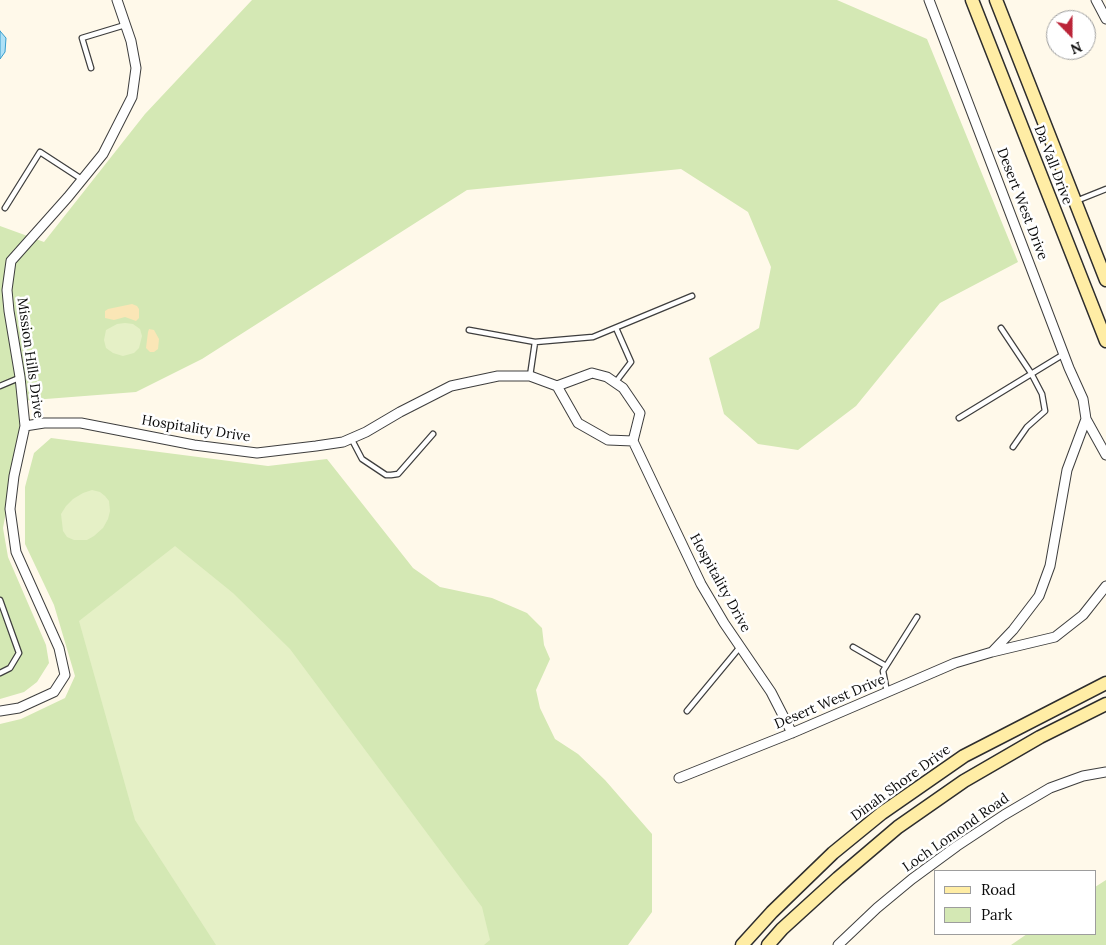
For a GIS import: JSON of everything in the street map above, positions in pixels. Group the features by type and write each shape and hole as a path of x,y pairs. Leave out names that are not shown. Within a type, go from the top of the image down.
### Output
{"main road":[{"name":"Da Vall Drive","path":"972,0 1106,341"},
{"name":"Da Vall Drive","path":"996,0 1106,280"},
{"name":"Dinah Shore Drive","path":"742,945 772,912 833,853 882,813 964,756 1106,683"},
{"path":"768,945 782,929 838,878 898,827 964,781 1040,737 1106,704"}],"street":[{"name":"Mission Hills Drive","path":"0,711 19,708 54,692 65,675 59,648 16,552 10,508 14,476 25,426 20,377 8,304 7,290 11,260 83,180 103,154 132,97 136,68 131,42 117,0"},
{"name":"Desert West Drive","path":"929,0 1069,368 1083,399 1086,419 1106,455"},
{"path":"1096,0 1105,16"},
{"path":"1104,0 1105,16"},
{"path":"592,373 607,377 615,383 623,388 640,413 633,441 608,440 578,423 557,386 592,373"},
{"name":"Hospitality Drive","path":"25,426 44,423 81,423 194,445 257,453 343,442 366,432 451,386 498,376 530,376 557,386"},
{"name":"Desert West Drive","path":"992,652 1013,630 1040,596 1050,566 1067,470 1086,419"},
{"name":"Hospitality Drive","path":"633,441 701,584 724,623 771,692 792,733"},
{"name":"Desert West Drive","path":"679,778 792,733 955,663 1055,637 1084,615 1106,586"},
{"name":"Loch Lomond Road","path":"838,945 877,908 912,880 957,846 1004,815 1050,788 1083,776 1106,772"}],"lane":[{"path":"91,68 82,38 125,25"},
{"path":"5,208 40,152 83,180"},
{"path":"1075,201 1106,189"},
{"path":"469,330 535,342 593,337 692,296"},
{"path":"615,383 632,362 616,328"},
{"path":"1001,328 1031,373 1042,394 1045,411 1028,427 1013,447"},
{"path":"530,376 535,342"},
{"path":"960,418 1065,354"},
{"path":"0,386 20,377"},
{"path":"352,438 362,459 386,475 391,475 398,474 433,434"},
{"path":"0,600 19,653 10,668 0,673"},
{"path":"887,692 883,671 917,617"},
{"path":"687,711 740,647"},
{"path":"853,647 886,666"}],"green space":[{"path":"252,0 837,0 927,39 1018,262 940,303 856,406 798,450 758,444 724,414 709,358 759,328 771,267 748,212 681,169 467,190 202,359 136,392 20,401 22,427 3,528 8,557 46,645 49,663 37,682 24,692 0,699 0,226 44,242 145,114"},
{"path":"117,324 133,324 140,329 142,336 139,348 134,353 123,356 113,353 106,348 104,340 106,330"},
{"path":"51,438 268,466 327,459 413,568 440,587 492,598 527,613 542,628 544,645 550,659 536,690 540,708 555,739 578,754 605,780 652,834 652,912 628,945 0,945 0,724 21,719 65,698 75,676 54,605 25,544 25,487 34,453"},
{"path":"92,490 100,492 109,501 110,511 108,519 103,528 87,540 74,540 67,537 63,531 61,514 73,499"},
{"path":"175,546 233,593 290,649 482,907 490,940 484,945 216,945 135,820 79,621"},
{"path":"1106,880 1106,945 1011,945 1026,935 1096,935 1096,886"}],"sand":[{"path":"132,304 139,309 139,318 136,321 125,317 114,320 105,318 105,311 108,309"},
{"path":"149,329 154,330 159,339 158,349 154,352 150,352 146,348"}],"water":[{"path":"0,31 6,38 5,52 0,59"}]}
